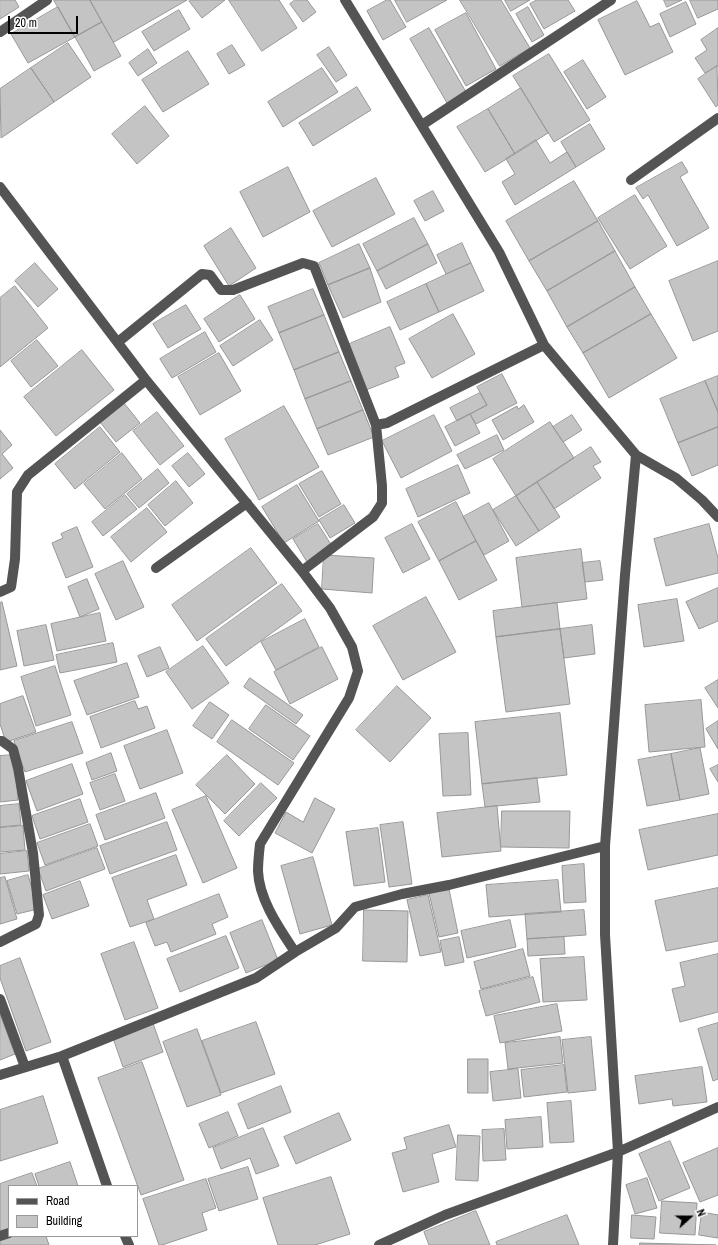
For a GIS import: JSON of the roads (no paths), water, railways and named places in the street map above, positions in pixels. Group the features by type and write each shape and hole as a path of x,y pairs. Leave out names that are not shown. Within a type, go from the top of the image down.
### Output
{"street":[{"path":"0,32 47,0"},
{"path":"345,0 499,252 544,345 636,455 676,478 702,500 718,517"},
{"path":"422,125 611,0"},
{"path":"631,180 718,118"},
{"path":"0,187 146,380 302,571 330,608 352,647 358,671 349,698 260,844 258,872 262,892 280,930 295,952"},
{"path":"118,342 202,274 210,275 221,290 234,290 303,264 314,266 376,425 382,486 382,503 373,517 302,571"},
{"path":"376,425 387,423 544,345"},
{"path":"0,592 11,587 15,559 17,492 28,475 146,380"},
{"path":"613,1245 618,1152 605,935 605,846 625,575 636,455"},
{"path":"156,568 247,503"},
{"path":"0,741 13,749 18,768 33,853 39,915 36,924 0,942"},
{"path":"0,1075 62,1056 256,978 295,952 336,928 355,907 402,894 449,885 605,846"},
{"path":"0,999 25,1067"},
{"path":"62,1056 107,1185"},
{"path":"379,1245 445,1214 618,1152 718,1107"}]}
